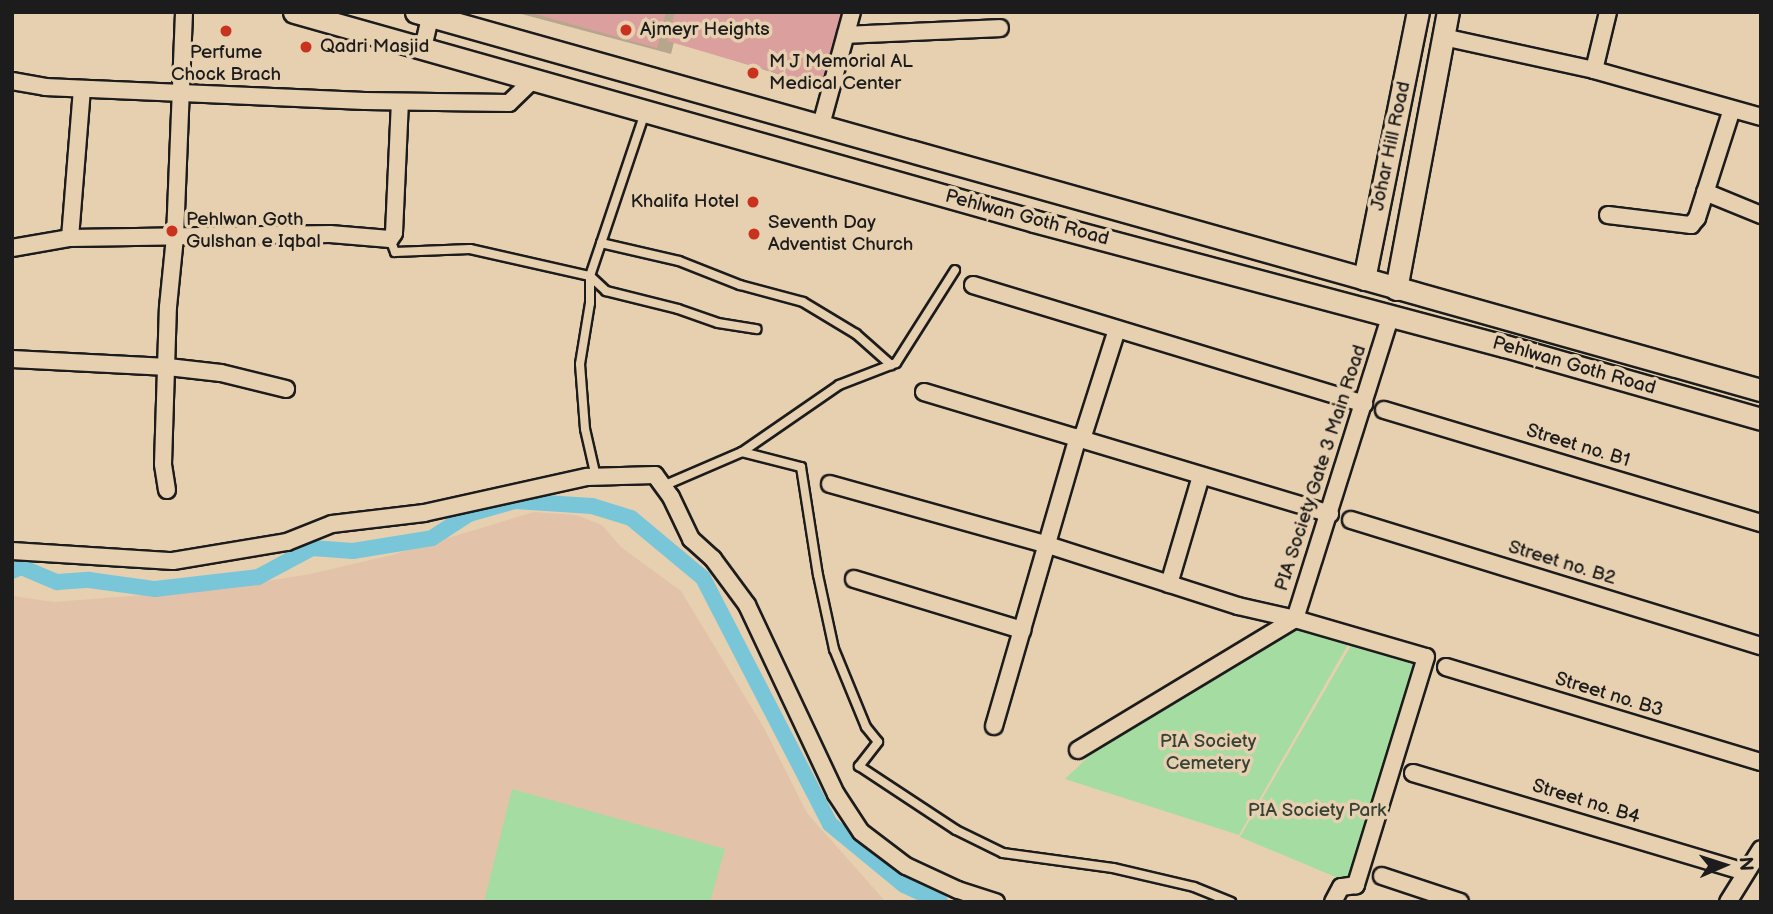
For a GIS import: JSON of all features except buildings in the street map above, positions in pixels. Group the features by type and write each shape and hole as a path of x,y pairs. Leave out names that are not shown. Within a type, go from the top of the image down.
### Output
{"main road":[{"name":"Pehlwan Goth Road","path":"294,12 1034,221 1761,419"},
{"name":"Johar Hill Road","path":"1364,279 1418,12"},
{"path":"1396,289 1448,12"},
{"name":"Pehlwan Goth Road","path":"426,14 1761,390"},
{"path":"613,102 622,70"},
{"path":"785,149 796,118"},
{"path":"1262,281 1272,252"},
{"path":"1485,342 1492,316"}],"street":[{"path":"167,490 163,464 168,307 176,237 184,12"},
{"path":"821,124 852,12"},
{"path":"1594,70 1608,12"},
{"path":"423,48 426,14"},
{"path":"845,35 1000,28"},
{"path":"1443,37 1594,70 1761,117"},
{"path":"12,81 45,87 82,89 400,102 509,103 532,81"},
{"path":"70,238 82,89"},
{"path":"12,248 70,238 330,234 390,239 394,233 400,102"},
{"path":"1608,215 1686,227 1697,218 1732,109"},
{"path":"1705,192 1761,215"},
{"path":"973,285 1363,404"},
{"name":"PIA Society Gate 3 Main Road","path":"1338,895 1356,885 1426,657 1295,619 1390,318"},
{"path":"994,726 1080,438 1117,329"},
{"path":"12,359 101,361 168,367 220,373 286,389"},
{"path":"924,392 1330,514"},
{"name":"Street no. B1","path":"1384,410 1761,523"},
{"path":"12,551 173,561 287,542 332,524 424,513 503,494 596,477 655,475 691,539 713,559 747,605 836,794 861,832 906,866 958,890 996,902"},
{"path":"1169,584 1201,476"},
{"path":"830,484 1048,545 1238,606 1295,619"},
{"name":"Street no. B2","path":"1351,520 1761,646"},
{"path":"854,579 1022,629"},
{"path":"1078,750 1295,619"},
{"name":"Street no. B3","path":"1446,667 1761,762"},
{"name":"Street no. B4","path":"1413,773 1746,872"},
{"path":"1728,902 1761,849"},
{"path":"1382,876 1460,902"}],"lane":[{"path":"596,477 585,429 580,364 590,303 590,276 645,112"},
{"path":"390,239 395,252 470,249 590,276 606,291 678,309 718,323 757,329"},
{"path":"601,243 679,261 740,285 803,302 856,334 891,365"},
{"path":"663,486 742,452 839,385 896,363 955,270"},
{"path":"742,452 801,467 818,575 834,649 866,727 878,743 859,766 956,830 1003,853 1113,867 1194,887 1231,902"}],"shaded area":[{"path":"534,512 576,515 602,525 621,547 681,591 764,728 807,813 886,902 12,902 12,596 54,602 218,589 310,574 392,555"}],"green space":[{"name":"PIA Society Cemetery","path":"1296,619 1350,641 1239,835 1065,779 1086,759 1084,753"},
{"name":"PIA Society Park","path":"1353,642 1419,662 1350,883 1240,837"},
{"path":"512,789 725,849 710,902 484,902"}],"waterway":[{"path":"12,571 21,567 57,582 89,580 155,589 258,577 312,548 353,551 432,538 469,514 515,501 592,506 631,518 703,578 830,824 904,885 940,902"}],"place":[{"name":"Ajmeyr Heights","path":"626,30"},
{"name":"Perfume Chock Brach","path":"226,31"},
{"name":"Qadri Masjid","path":"306,47"},
{"name":"M J Memorial AL Medical Center","path":"753,73"},
{"name":"Khalifa Hotel","path":"753,202"},
{"name":"Pehlwan Goth Gulshan e Iqbal","path":"172,231"},
{"name":"Seventh Day Adventist Church","path":"754,234"}]}
